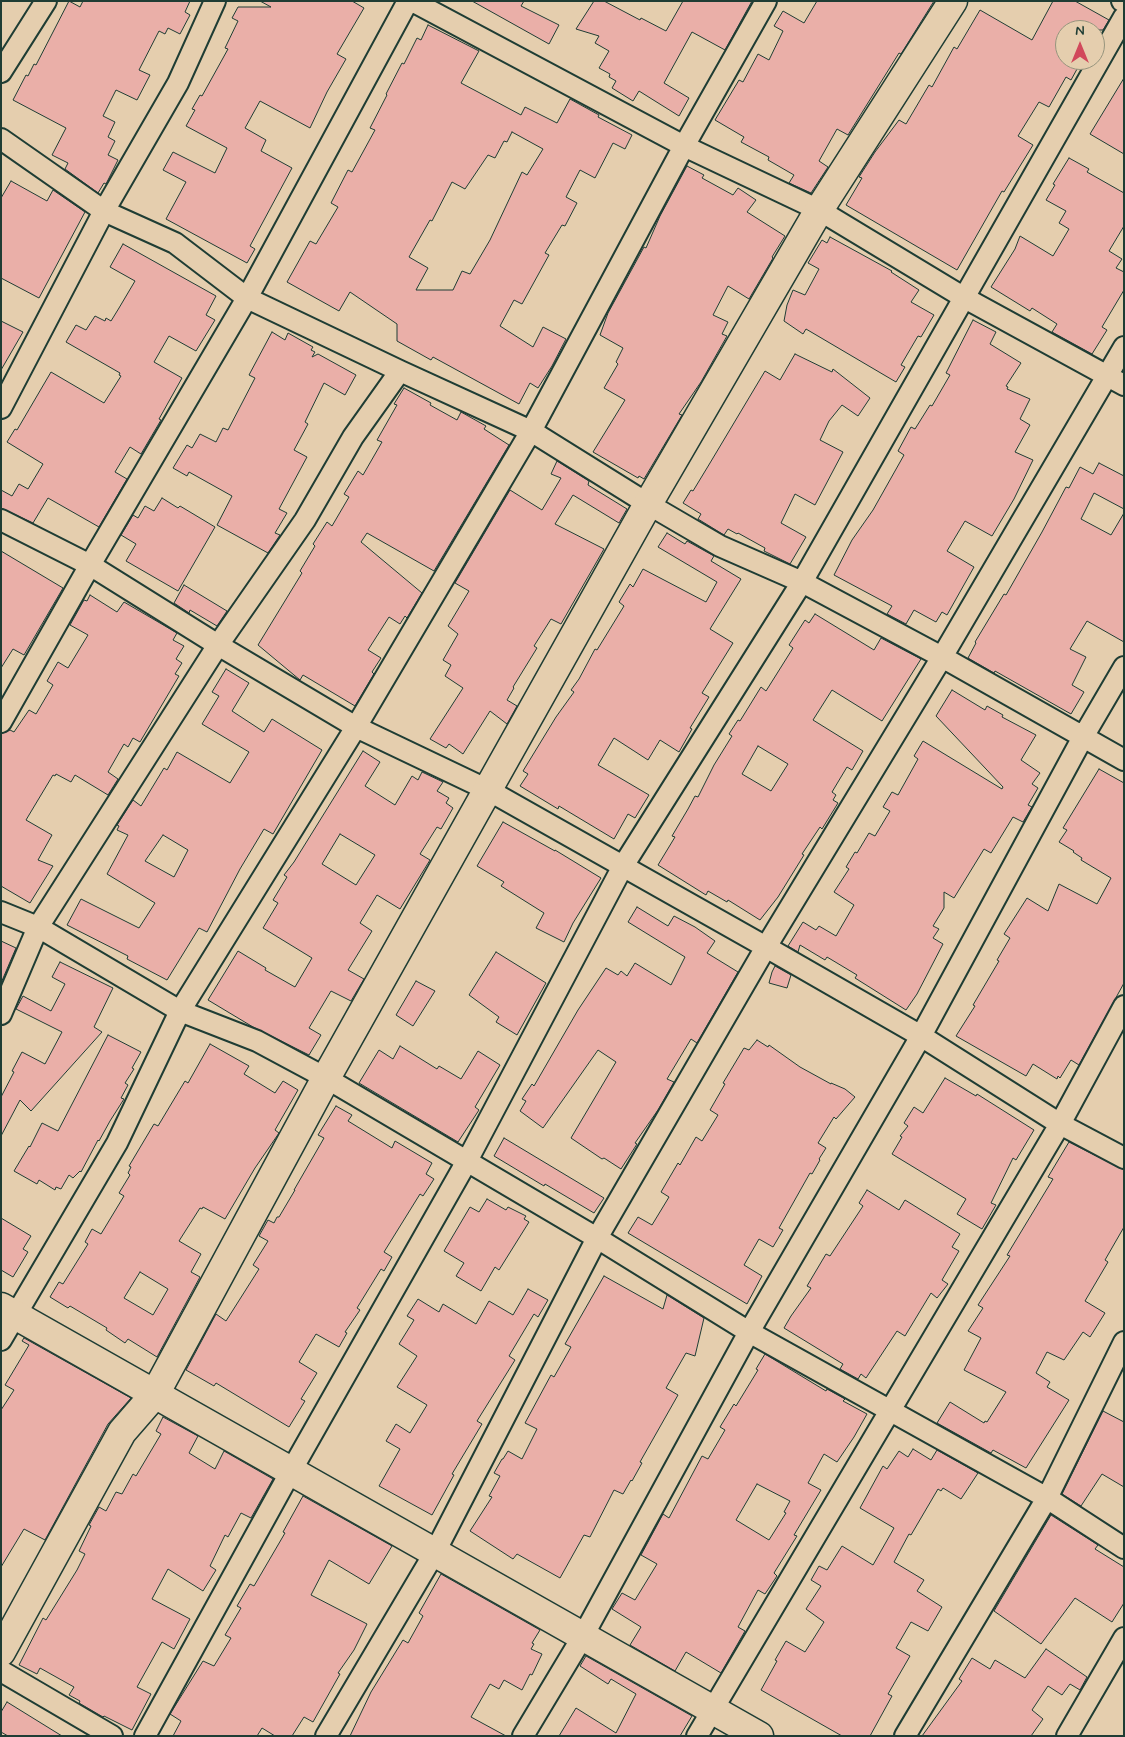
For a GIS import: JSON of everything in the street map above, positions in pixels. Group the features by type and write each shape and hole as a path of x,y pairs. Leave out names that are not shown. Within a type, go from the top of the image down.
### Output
{"street":[{"path":"1,72 46,1"},
{"path":"1,408 104,211 178,83 214,1"},
{"path":"1,722 90,565 247,298 410,1 684,146 819,210 963,297 1116,380"},
{"path":"1,1340 8,1311 117,1143 180,1011 356,727 531,431 684,146 766,1"},
{"path":"1,1652 122,1432 155,1394 326,1078 648,504 819,210 953,1"},
{"path":"145,1736 291,1471 467,1161 623,866 802,582 1124,17"},
{"path":"1,139 104,211 175,243 247,298 400,372 531,431 648,504 720,546 802,582 942,657 1124,760"},
{"path":"326,1736 434,1552 598,1238 766,947 942,657 1116,380 1124,347"},
{"path":"1,1014 38,927 218,645 305,520 353,437 400,372"},
{"path":"1,520 90,565 218,645 356,727 488,790 766,947 921,1036 1060,1124 1124,1158"},
{"path":"523,1736 583,1636 749,1332 921,1036 1083,737 1124,666"},
{"path":"1,912 38,927 180,1011 257,1041 326,1078 598,1238 749,1332 1047,1498 1124,1548"},
{"path":"697,1736 1060,1124 1124,1006"},
{"path":"8,1311 759,1736"},
{"path":"905,1736 1047,1498 1124,1342"},
{"path":"1067,1736 1124,1638"},
{"path":"1,1672 112,1736"}],"building":[{"path":"69,1 80,7 83,1 190,1 185,12 190,15 180,34 168,28 165,34 159,31 139,70 150,75 137,100 116,90 103,116 115,122 108,137 115,141 108,155 118,160 106,184 104,183 98,193 65,169 68,163 52,155 66,128 13,100 26,75 28,76 34,64 36,65"},
{"path":"260,1 352,1 364,8 337,54 346,59 327,92 310,128 260,101 245,128 266,140 261,151 292,168 250,246 255,249 247,263 166,219 186,182 163,170 173,152 215,173 227,148 186,126 195,110 192,109 200,95 202,96 228,49 225,48 238,21 232,18 238,7 271,7"},
{"path":"472,1 524,1 521,6 559,25 549,44"},
{"path":"594,1 604,1 666,31 683,1 752,1 725,50 692,32 664,83 689,98 679,116 639,91 633,101 612,88 616,81 609,77 610,74 599,68 609,51 595,43 599,36 576,29"},
{"path":"817,1 934,1 848,135 837,129 819,161 828,167 811,193 789,183 794,175 768,160 769,157 741,142 744,137 715,120 739,80 743,82 758,54 769,60 783,31 774,26 783,11 804,23"},
{"path":"1053,1 1075,1 1109,20 1105,27 1105,20 1055,20 1055,70 1076,70 1071,80 1066,77 1049,107 1039,102 1018,136 1033,145 1004,192 1002,191 957,270 846,205 862,178 859,177 875,152 899,120 906,124 929,85 932,87 954,47 957,49 980,10 1032,40"},
{"path":"428,25 479,51 461,83 521,115 525,107 557,123 570,99 599,115 598,117 632,135 625,149 613,143 595,178 580,170 566,197 577,203 565,226 562,225 545,253 549,255 522,304 514,300 500,326 533,347 543,327 566,339 538,388 530,383 519,404 433,357 431,360 397,341 397,324 350,292 339,311 287,282 310,241 316,244 338,207 331,203 348,170 352,172 375,130 370,128 402,63 404,64 417,38 421,40","holes":["512,132 543,149 527,175 522,172 490,240 470,274 462,271 453,290 416,290 428,268 409,257 430,220 432,221 452,182 465,189 488,155 495,158 504,141 507,142"]},
{"path":"1124,78 1124,154 1090,134"},
{"path":"1069,158 1089,169 1087,172 1124,193 1124,226 1109,251 1122,259 1116,268 1124,272 1124,290 1102,327 1107,330 1092,354 1052,332 1057,324 1032,308 1030,311 991,287 1015,249 1020,236 1053,256 1069,229 1059,223 1066,211 1046,200 1055,185 1053,184"},
{"path":"687,166 704,175 702,178 733,195 738,188 756,200 747,212 785,236 749,299 728,286 713,315 728,322 722,334 727,336 701,382 679,414 682,415 644,479 639,476 638,478 593,452 625,400 604,388 618,364 616,362 623,348 600,335 608,313 644,247 646,248 660,216"},
{"path":"11,181 47,201 53,190 85,212 39,298 1,278 1,198"},
{"path":"830,237 892,271 919,290 911,302 934,315 921,337 918,336 901,365 905,367 896,382 806,329 803,334 784,321 787,305 793,290 805,295 819,269 808,263 822,240 827,243"},
{"path":"123,244 216,296 206,315 215,320 196,351 169,336 154,362 182,378 141,454 130,447 115,472 127,479 99,527 48,498 33,523 1,508 1,490 12,496 19,484 28,489 43,464 7,442 15,429 17,430 51,372 104,403 121,376 119,375 120,373 66,342 76,325 86,330 95,316 105,321 106,318 111,321 135,281 110,267"},
{"path":"973,320 996,332 990,344 1021,363 1006,386 1008,387 1007,389 1030,399 1020,419 1030,425 1015,452 1033,460 1014,499 992,536 965,521 947,551 974,567 947,615 942,612 936,622 914,610 906,624 887,614 892,606 834,575 852,540 873,510 904,455 898,451 911,427 915,429 930,405 932,406 950,375 946,373"},
{"path":"1,321 23,332 1,370"},
{"path":"272,332 285,340 288,333 313,347 311,350 315,352 312,357 318,354 356,375 345,395 324,383 305,422 308,424 294,450 307,457 279,509 287,513 275,533 280,535 268,553 217,525 232,496 189,472 187,476 173,468 187,445 192,448 200,434 216,442 223,428 228,430 255,378 249,375"},
{"path":"795,354 832,372 833,369 870,398 858,416 842,405 829,421 820,440 843,452 815,505 795,494 781,523 806,537 790,564 764,551 765,548 738,533 728,529 724,535 698,519 701,514 683,503 691,490 693,491 765,371 780,380"},
{"path":"404,388 457,420 461,412 486,426 484,429 509,445 434,571 367,533 361,542 422,593 407,618 405,616 400,624 389,617 368,650 381,658 355,706 303,675 300,680 258,645 302,573 300,571 315,546 313,544 327,522 332,526 349,497 344,494 358,471 363,475 382,442 377,440 397,405 394,404"},
{"path":"557,461 589,481 588,485 627,509 619,523 573,495 555,524 604,549 561,624 551,619 534,646 537,648 507,700 517,706 507,724 490,711 463,754 449,744 446,748 430,739 463,688 445,676 451,665 443,660 458,634 448,626 469,591 455,583 510,490 542,510 561,478 551,474"},
{"path":"1099,463 1124,476 1124,509 1094,493 1081,519 1111,535 1124,513 1124,642 1087,621 1070,649 1086,657 1072,685 1084,692 1071,714 968,658 975,642 1004,594 1006,595 1066,487 1069,488 1080,467 1093,474"},
{"path":"162,498 178,508 180,506 215,527 178,591 126,561 136,544 121,535 133,515 138,518 145,506 154,511"},
{"path":"667,533 685,544 687,541 714,556 711,561 741,579 710,629 733,643 702,693 709,697 690,728 692,729 679,752 660,740 648,760 614,738 598,765 649,795 635,818 628,814 614,839 559,806 558,809 520,786 528,774 523,771 556,717 574,692 571,690 595,649 597,650 624,606 619,602 630,584 633,587 643,569 706,602 717,582 658,547"},
{"path":"1,551 63,588 24,655 13,649 1,668"},
{"path":"184,585 227,611 217,626 190,610 189,613 174,603"},
{"path":"90,595 117,612 124,602 177,633 173,640 184,646 176,659 182,663 175,674 179,676 140,742 133,738 128,747 124,744 108,772 118,779 108,795 75,775 71,782 56,774 55,776 53,775 26,820 52,835 38,860 53,866 30,903 1,886 1,734 10,730 14,732 29,710 36,714 53,685 47,681 58,662 68,668 88,635 70,625 84,600 87,601"},
{"path":"815,614 874,650 881,638 921,659 882,721 832,690 813,720 863,751 852,770 847,767 832,792 836,795 833,800 838,803 822,829 820,827 802,854 804,855 778,897 760,920 728,900 727,902 708,891 706,895 658,865 675,837 672,836 695,796 698,797 714,765 732,736 729,734 738,720 740,721 761,687 766,691 793,648 789,645 805,620 809,623","holes":["758,746 788,764 771,791 742,774"]},
{"path":"226,669 249,683 232,711 264,732 272,719 322,750 273,834 264,829 240,869 207,932 199,928 167,980 127,959 128,956 67,925 81,899 139,928 155,903 107,874 128,835 117,830 119,826 117,825 133,800 141,806 164,768 167,770 177,752 230,783 249,752 202,724 219,696 212,692","holes":["163,835 188,850 174,877 145,861"]},
{"path":"952,690 985,710 987,706 1003,715 1002,717 1036,735 1021,760 1040,773 1032,784 1038,788 1028,805 1032,807 1023,822 1013,817 991,853 984,849 954,898 944,892 944,908 933,926 939,929 933,938 943,944 917,994 906,1010 855,978 857,975 827,957 825,960 800,945 798,952 788,946 803,922 816,930 819,926 836,936 854,905 834,892 849,869 846,867 855,852 857,853 869,833 875,836 890,811 883,807 892,792 898,795 918,759 914,756 923,741 1002,789 1003,787 936,716"},
{"path":"363,751 380,762 365,786 395,805 412,776 418,780 422,772 443,782 437,791 449,798 446,803 453,808 441,829 437,827 420,854 430,860 400,909 377,895 360,923 372,931 348,970 364,979 351,1001 331,991 309,1028 321,1035 309,1055 253,1027 208,1000 238,951 266,968 265,970 295,987 312,958 263,928 278,903 273,900 287,877 284,875","holes":["340,834 375,855 356,885 322,864"]},
{"path":"1099,769 1124,783 1124,983 1079,1065 1071,1060 1060,1078 1058,1076 1057,1079 1033,1064 1026,1076 956,1036 975,1006 973,1005 1010,938 1004,934 1027,898 1048,911 1059,884 1097,904 1111,878 1081,860 1082,858 1074,851 1059,842 1067,830 1063,828"},
{"path":"503,822 601,878 573,923 564,942 536,928 544,913 501,886 504,882 477,866"},
{"path":"637,907 668,926 674,916 695,927 715,941 707,953 738,972 697,1043 691,1039 667,1079 674,1082 658,1110 635,1143 637,1144 621,1169 604,1158 602,1159 571,1138 616,1062 598,1050 543,1128 520,1111 526,1101 522,1099 532,1084 534,1086 578,1010 606,968 618,975 621,971 627,976 635,963 671,985 685,957 628,922"},
{"path":"1,941 16,948 1,983"},
{"path":"496,952 546,983 517,1035 496,1022 499,1017 469,995"},
{"path":"60,962 113,988 94,1027 102,1032 31,1111 20,1100 1,1136 1,1097 22,1052 45,1064 62,1032 16,1009 23,996 51,1011 65,984 52,977"},
{"path":"775,966 791,975 787,988 769,983"},
{"path":"416,981 435,991 413,1026 396,1015"},
{"path":"108,1035 141,1052 132,1068 134,1069 125,1083 128,1085 121,1098 124,1099 98,1140 81,1172 73,1178 69,1175 61,1189 56,1187 55,1190 39,1180 37,1184 14,1171 30,1147 42,1123 58,1131"},
{"path":"757,1040 768,1047 769,1045 800,1067 831,1084 845,1089 855,1097 836,1119 834,1117 818,1143 826,1148 779,1228 783,1230 773,1247 759,1239 744,1265 762,1276 747,1304 628,1233 638,1217 652,1225 669,1197 661,1192 678,1163 680,1165 696,1137 702,1141 718,1115 710,1110 725,1084 723,1083 744,1048 749,1050"},
{"path":"210,1044 249,1066 244,1074 275,1093 283,1081 298,1090 275,1130 279,1133 255,1168 225,1219 203,1207 202,1209 200,1208 179,1241 201,1254 191,1272 200,1277 157,1357 128,1339 125,1343 106,1330 107,1328 70,1306 68,1308 50,1297 59,1282 63,1284 88,1244 85,1242 92,1229 101,1234 124,1196 119,1193 130,1175 128,1173 131,1167 129,1166 154,1124 158,1126 185,1081 188,1083","holes":["140,1272 168,1289 153,1315 124,1298"]},
{"path":"400,1046 437,1069 439,1066 461,1079 478,1051 500,1065 475,1107 479,1110 458,1142 359,1083 379,1050 393,1059"},
{"path":"945,1078 976,1096 977,1094 1034,1130 1016,1160 1013,1158 991,1203 996,1205 982,1229 957,1214 966,1199 892,1154 902,1137 900,1136 908,1126 904,1123 914,1107 923,1113"},
{"path":"336,1106 352,1115 348,1121 392,1148 395,1141 432,1163 426,1174 434,1179 423,1196 420,1194 384,1252 392,1257 384,1271 381,1269 357,1308 360,1310 345,1332 347,1333 339,1347 316,1334 299,1362 317,1373 301,1399 305,1401 289,1427 216,1383 214,1386 186,1370 216,1314 226,1321 259,1269 253,1265 268,1241 259,1236 268,1220 274,1223 277,1217 279,1217 295,1190 324,1138 318,1135"},
{"path":"504,1138 604,1198 594,1213 494,1156"},
{"path":"1069,1142 1124,1170 1124,1227 1105,1260 1108,1262 1085,1301 1105,1313 1090,1337 1083,1332 1064,1360 1047,1352 1036,1373 1050,1382 1047,1387 1069,1400 1026,1468 993,1450 991,1453 937,1423 950,1402 984,1423 985,1421 987,1422 1006,1392 964,1370 981,1338 968,1331 983,1308 978,1305 1010,1256 1007,1255 1053,1179 1048,1177"},
{"path":"867,1190 899,1210 905,1200 960,1234 952,1247 959,1251 942,1280 948,1284 937,1298 931,1293 905,1336 897,1331 866,1378 861,1374 858,1379 840,1369 843,1364 784,1328 811,1288 807,1286 826,1254 830,1256 863,1206 859,1203"},
{"path":"487,1199 506,1210 508,1207 526,1216 524,1219 529,1222 499,1270 495,1267 481,1291 456,1276 464,1263 444,1251 470,1207 479,1212"},
{"path":"1,1218 31,1236 23,1249 28,1252 13,1277 1,1270"},
{"path":"604,1276 663,1309 667,1295 704,1318 695,1356 686,1353 666,1388 678,1395 640,1462 642,1463 623,1494 614,1490 590,1537 584,1535 560,1578 517,1554 513,1559 470,1531 492,1497 489,1496 500,1476 494,1473 502,1459 508,1451 522,1459 537,1429 525,1423 551,1375 554,1377 571,1347 565,1344"},
{"path":"528,1289 548,1300 538,1317 534,1314 509,1356 515,1360 477,1421 482,1424 452,1474 454,1475 432,1515 379,1486 400,1449 386,1441 396,1424 410,1433 427,1405 397,1387 417,1356 399,1344 414,1320 407,1316 418,1299 439,1312 443,1304 476,1324 489,1301 513,1315"},
{"path":"24,1338 131,1398 108,1424 45,1540 24,1529 1,1567 1,1410 14,1390 5,1385 29,1345 22,1341"},
{"path":"765,1354 826,1391 827,1389 845,1399 843,1401 867,1414 837,1462 824,1454 808,1483 821,1490 794,1535 797,1536 774,1573 777,1576 765,1594 758,1590 738,1627 745,1631 721,1673 686,1652 675,1671 630,1645 641,1627 612,1609 622,1593 635,1600 657,1564 641,1555 663,1514 669,1518 702,1456 708,1459 725,1430 720,1427 734,1404 736,1406 758,1370 756,1369","holes":["757,1484 790,1501 784,1512 786,1513 769,1540 736,1520"]},
{"path":"1103,1411 1124,1422 1124,1487 1102,1474 1081,1506 1062,1494"},
{"path":"163,1417 198,1436 189,1453 215,1469 224,1451 273,1479 251,1518 241,1513 228,1537 225,1535 210,1566 216,1570 203,1591 168,1569 152,1599 190,1619 174,1649 162,1642 137,1687 151,1694 132,1730 103,1717 79,1703 80,1701 69,1695 74,1687 40,1668 37,1674 19,1665 43,1618 46,1620 77,1570 85,1554 79,1551 91,1526 89,1525 99,1507 106,1511 116,1492 122,1494 133,1474 136,1476 161,1434 156,1431"},
{"path":"913,1449 931,1460 937,1450 978,1473 961,1499 943,1488 941,1491 938,1489 911,1535 909,1534 894,1562 924,1580 917,1591 942,1607 928,1631 911,1622 896,1648 910,1656 888,1694 892,1696 870,1736 842,1736 761,1690 786,1641 805,1652 824,1622 806,1609 821,1586 811,1580 819,1566 827,1570 842,1546 873,1565 894,1528 860,1508 883,1466 887,1469 899,1451 908,1457"},
{"path":"303,1496 392,1546 369,1584 329,1560 311,1595 367,1624 354,1650 338,1673 340,1674 313,1722 304,1717 292,1736 275,1736 262,1728 257,1736 173,1736 181,1721 170,1714 203,1661 214,1666 231,1638 225,1635 241,1608 237,1606 250,1584 254,1586 285,1533 283,1532"},
{"path":"1051,1515 1098,1545 1095,1549 1124,1567 1124,1603 1112,1622 1075,1598 1041,1644 994,1611"},
{"path":"441,1574 540,1630 532,1643 534,1644 531,1649 542,1654 522,1690 504,1680 499,1689 490,1684 471,1717 506,1736 350,1736 371,1692 403,1640 408,1643 423,1616 419,1613"},
{"path":"1046,1649 1087,1677 1080,1690 1070,1684 1062,1695 1048,1686 1032,1710 1043,1719 1031,1736 922,1736 962,1681 959,1679 972,1658 990,1669 995,1660 1025,1678"},
{"path":"586,1656 692,1716 680,1736 559,1736 576,1708 616,1733 636,1694 611,1679 608,1684 580,1666"},
{"path":"7,1702 62,1736 8,1736 1,1732 1,1712"}]}
